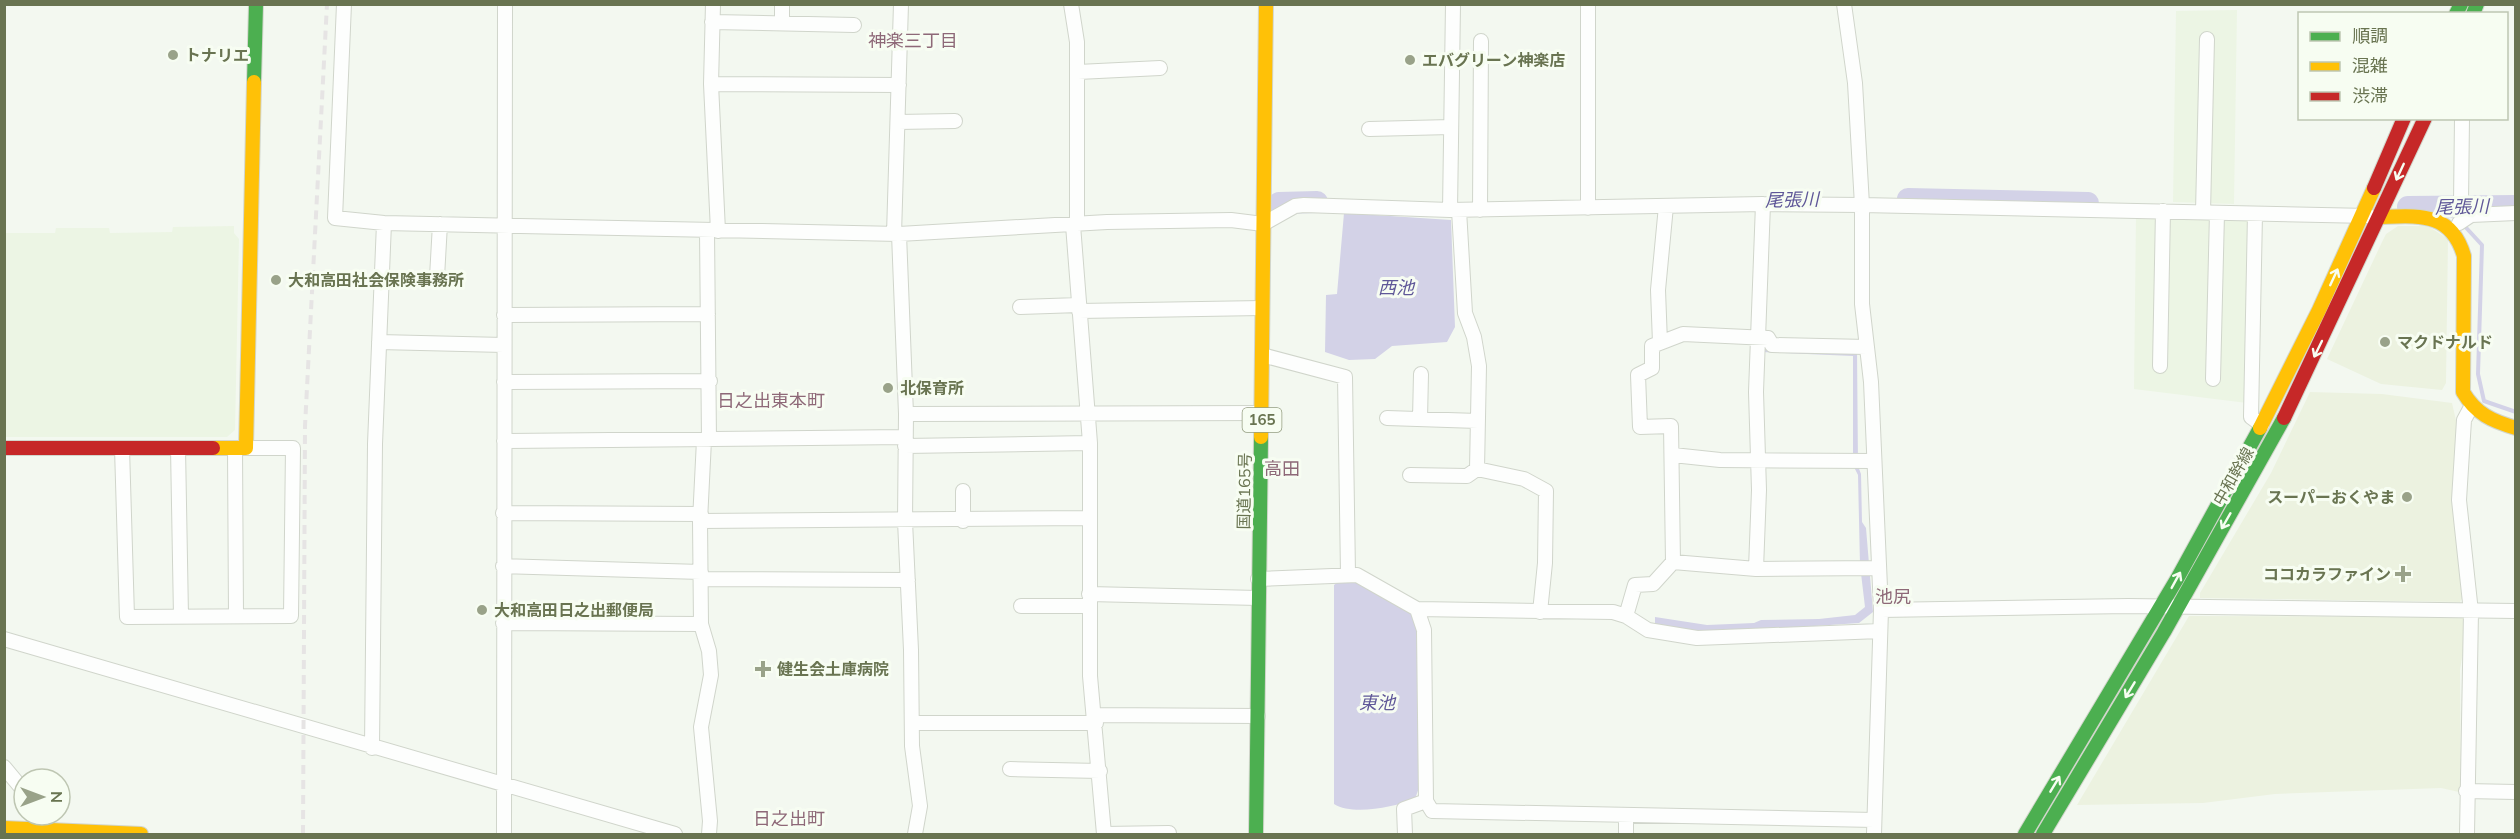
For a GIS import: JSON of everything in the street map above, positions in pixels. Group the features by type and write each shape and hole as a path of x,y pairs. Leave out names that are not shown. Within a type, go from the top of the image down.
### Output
{"main road":[{"path":"4,448 240,448 256,4"},
{"name":"国道165号","path":"1256,834 1266,4"},
{"name":"中和幹線","path":"2025,834 2162,606 2262,425 2363,216 2403,120"},
{"name":"中和幹線","path":"2043,834 2177,607 2290,407 2424,120"},
{"path":"2379,217 2460,217 2464,256 2463,392 2471,407 2484,418 2516,428"},
{"path":"4,828 51,832 141,834"}],"street":[{"path":"344,4 335,218 384,223 896,234 1231,220 1263,224 1295,206 1304,205 1666,206 1861,199 2163,211 2208,208 2255,214 2379,217"},
{"path":"504,834 502,623 505,4"},
{"path":"709,834 710,821 701,727 711,675 710,651 701,624 701,518 710,381 708,314 712,231 713,4"},
{"path":"782,4 782,23"},
{"path":"901,4 896,234 906,414 905,521 912,723 920,806 915,834"},
{"path":"1071,4 1077,42 1078,72 1075,225 1090,443 1090,676 1096,719 1104,834 1169,833"},
{"path":"1453,4 1450,128 1452,207 1464,306 1478,351 1477,470"},
{"path":"1588,4 1588,204"},
{"path":"1844,4 1854,65 1861,199 1862,304 1867,347 1862,461 1869,569 1881,610 1874,834"},
{"path":"712,22 854,25"},
{"path":"2207,39 2208,208 2213,379"},
{"path":"1480,206 1481,41"},
{"path":"1078,72 1160,69"},
{"path":"711,84 899,86"},
{"path":"2463,120 2460,217 2516,213"},
{"path":"898,122 955,121"},
{"path":"1369,129 1450,128"},
{"path":"1756,568 1758,460 1756,392 1760,337 1763,204"},
{"path":"1660,343 1658,282 1666,206"},
{"path":"2160,366 2163,211"},
{"path":"2255,214 2251,417 2262,425"},
{"path":"372,748 375,444 384,223"},
{"path":"437,277 440,224"},
{"path":"1020,307 1262,308"},
{"path":"504,315 708,314"},
{"path":"1626,616 1635,585 1653,584 1673,561 1671,426 1640,427 1638,375 1652,368 1652,346 1683,334 1760,337 1768,338 1772,345 1867,347"},
{"path":"379,342 504,345"},
{"path":"1262,356 1345,377 1348,574"},
{"path":"1420,419 1421,374"},
{"path":"504,382 710,381"},
{"path":"2467,834 2471,612 2459,500 2464,420 2471,407"},
{"path":"906,414 1262,413"},
{"path":"1387,418 1478,421"},
{"path":"504,441 1090,443"},
{"path":"122,448 127,617 291,616 293,448 240,448 236,616"},
{"path":"177,448 181,616"},
{"path":"1673,455 1758,460 1862,461"},
{"path":"1410,475 1467,476 1477,470 1524,479 1546,491 1545,563 1540,612"},
{"path":"963,491 963,520"},
{"path":"503,513 905,521 1090,518"},
{"path":"1673,561 1756,568 1869,569"},
{"path":"503,566 702,575 908,580"},
{"path":"1258,579 1348,574 1364,578 1417,609 1613,612 1626,616 1648,630 1697,638 1880,631"},
{"path":"1021,606 1089,600 1258,598"},
{"path":"1881,610 2162,606 2516,611"},
{"path":"1417,609 1424,630 1426,801 1432,811 1874,820"},
{"path":"502,623 701,624"},
{"path":"4,639 372,748 675,834"},
{"path":"912,723 1258,716"},
{"path":"1010,769 1100,771"},
{"path":"2466,791 2516,792"},
{"path":"1405,834 1404,809 1426,801"},
{"path":"1626,815 1626,834"}],"shaded area":[{"path":"2237,10 2234,204 2173,202 2176,11"},
{"path":"2136,215 2253,219 2247,403 2134,389"},
{"path":"234,226 234,233 239,239 235,430 227,437 5,437 5,233 55,233 56,228 109,228 110,233 172,232 173,227"},
{"path":"2398,226 2428,226 2448,239 2446,383 2442,390 2381,384 2327,359 2386,234"},
{"path":"2310,392 2382,394 2452,403 2458,429 2463,597 2460,602 2200,598 2200,593 2271,473"},
{"path":"2189,616 2462,617 2468,621 2460,670 2461,787 2459,792 2441,788 2275,794 2203,803 2077,805"}],"water":[{"name":"西池","path":"1344,213 1451,220 1455,327 1447,342 1392,346 1375,359 1349,360 1325,352 1326,295 1337,294"},
{"path":"1767,345 1857,350 1858,466 1861,474 1862,522 1866,528 1873,612 1859,623 1754,630 1689,631 1655,624 1655,617 1707,625 1754,623 1761,620 1819,619 1855,615 1865,607 1860,565 1858,475 1853,465 1853,356 1761,352 1761,349"},
{"name":"東池","path":"1342,579 1358,579 1412,612 1418,624 1421,782 1415,799 1396,805 1362,810 1342,808 1334,804 1334,585"}],"waterway":[{"name":"尾張川","path":"1908,199 2088,203"},
{"name":"尾張川","path":"1279,203 1317,202"},
{"name":"尾張川","path":"2408,207 2516,206"},
{"path":"2448,208 2482,245 2478,374 2484,401 2516,412"}],"railway":[{"path":"303,834 305,426 327,4"}],"traffic: fast":[{"path":"254,82 256,4"},
{"path":"2457,12 2461,4"},
{"path":"2474,12 2477,4"},
{"path":"2043,834 2164,632 2284,418"},
{"path":"2025,834 2177,579 2260,428"},
{"path":"1256,834 1261,437"}],"traffic: slow":[{"path":"1261,437 1266,4"},
{"path":"213,448 246,448 254,82"},
{"path":"2260,428 2319,310 2374,188"},
{"path":"2379,217 2407,216 2431,219 2451,231 2458,241 2464,256 2463,392 2473,406 2485,416 2516,428"},
{"path":"4,828 141,834"}],"traffic: jam":[{"path":"2374,188 2403,120"},
{"path":"2284,418 2424,120"},
{"path":"4,448 213,448"}],"place":[{"name":"トナリエ","path":"173,55"},
{"name":"エバグリーン神楽店","path":"1410,60"},
{"name":"大和高田社会保険事務所","path":"276,280"},
{"name":"マクドナルド","path":"2385,342"},
{"name":"北保育所","path":"888,388"},
{"name":"スーパーおくやま","path":"2407,497"},
{"name":"ココカラファイン","path":"2403,574"},
{"name":"大和高田日之出郵便局","path":"482,610"},
{"name":"健生会土庫病院","path":"763,669"}],"district":[{"name":"神楽三丁目","path":"913,41"},
{"name":"日之出東本町","path":"771,401"},
{"name":"高田","path":"1282,469"},
{"name":"池尻","path":"1893,597"},
{"name":"日之出町","path":"789,819"}]}
